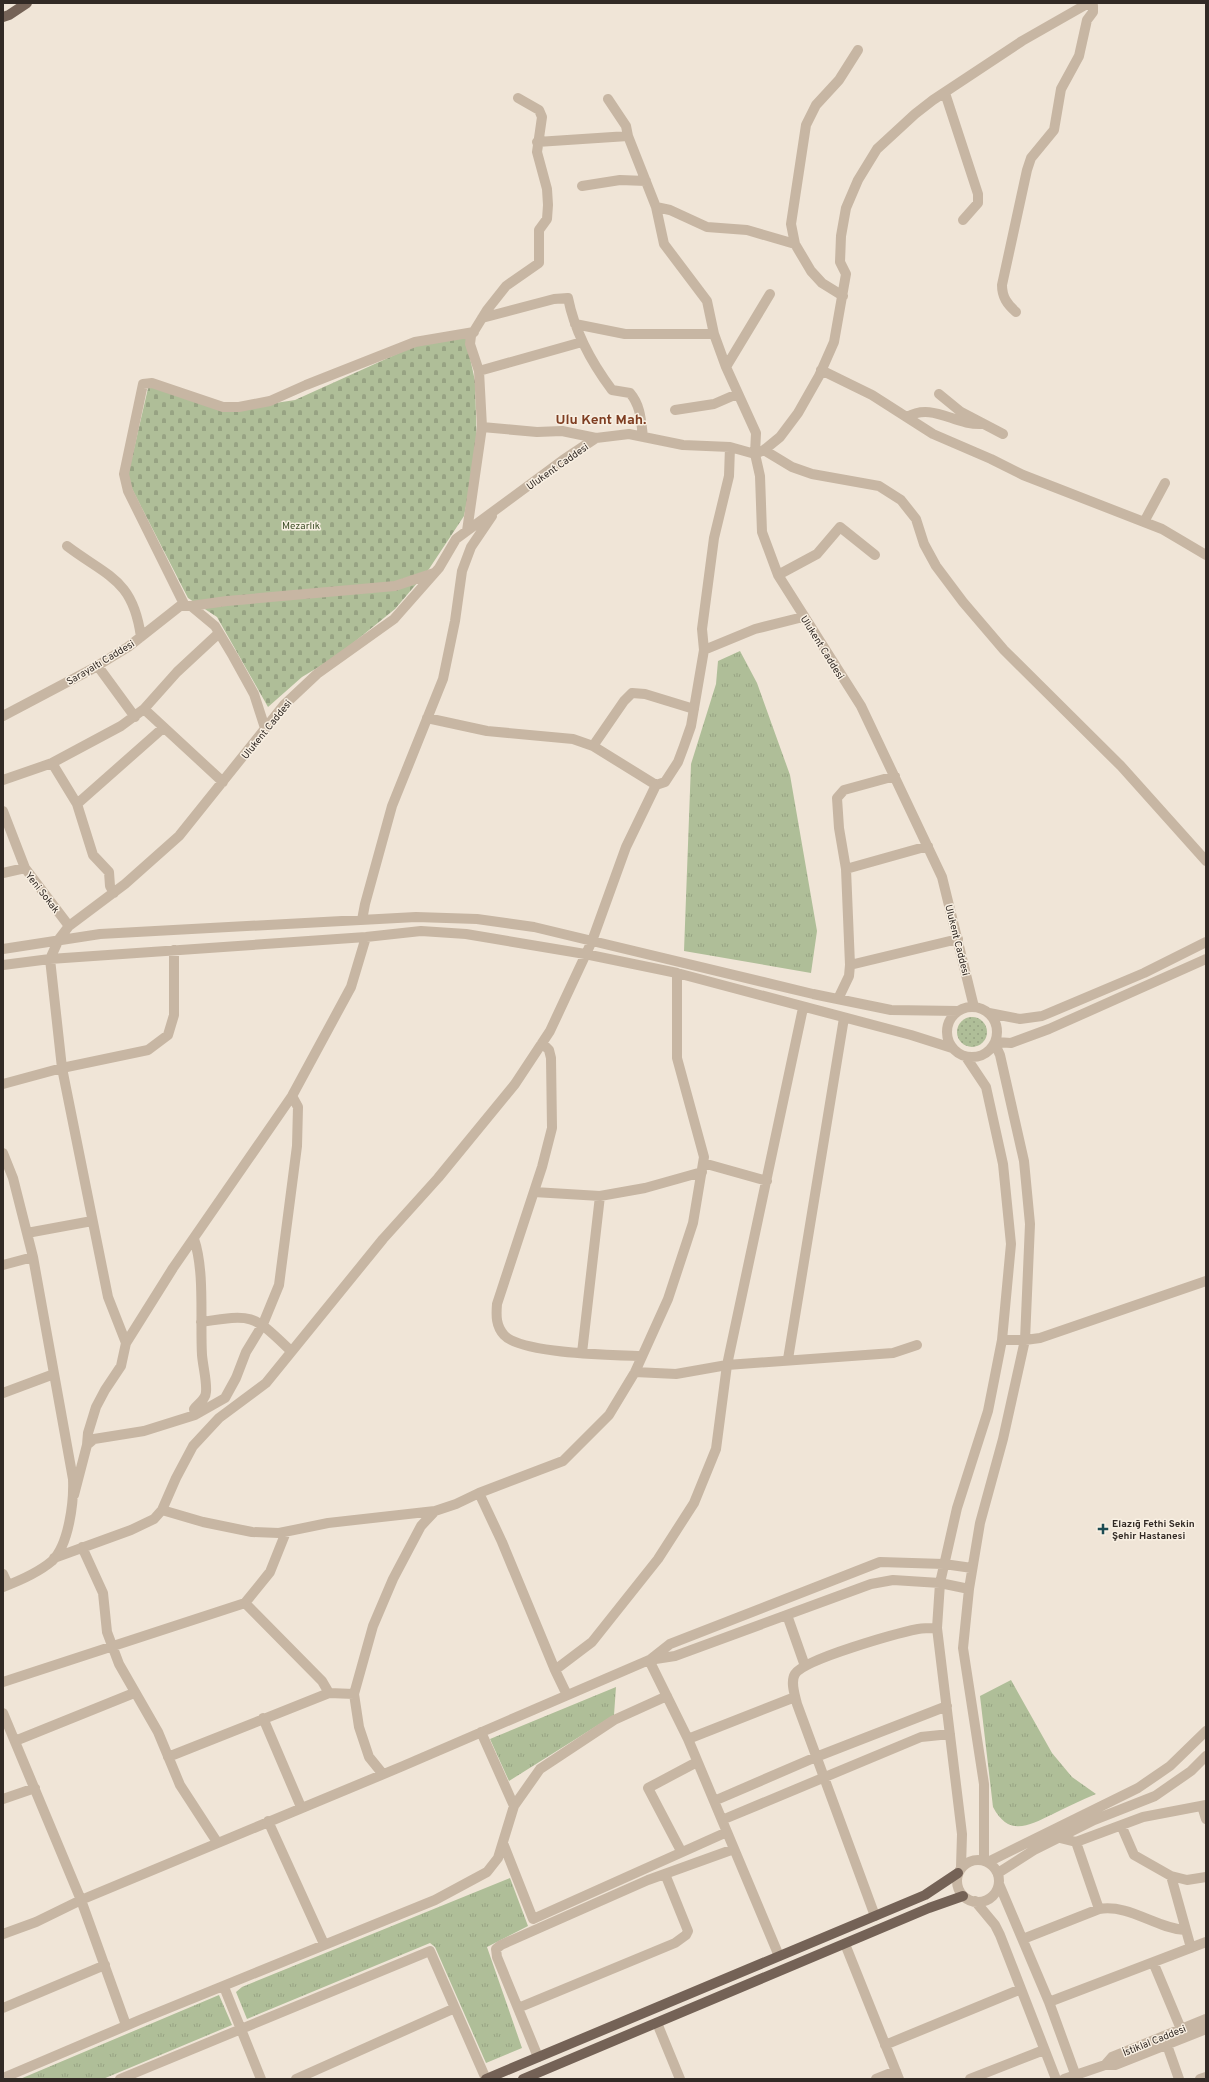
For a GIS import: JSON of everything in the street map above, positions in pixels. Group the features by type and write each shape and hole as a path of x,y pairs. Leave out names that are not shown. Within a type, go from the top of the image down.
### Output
{"main road":[{"path":"3,17 9,15 27,3"},
{"path":"486,2079 925,1895 960,1870"},
{"path":"523,2079 539,2076 657,2022 963,1896"}],"street":[{"path":"760,452 780,437 793,419 821,370 834,342 846,274 840,262 841,236 846,208 858,180 882,144 915,114 945,93 1022,42 1087,4 1093,6 1093,12 1087,20 1079,56 1061,89 1054,130 1031,158 1027,170 1002,285 1002,293 1007,305 1016,312"},
{"path":"842,296 822,284 811,271 795,244 791,224 806,125 816,105 839,80 858,50"},
{"path":"945,93 978,194 978,203 964,220"},
{"path":"467,530 482,427 479,371 470,344 474,332 482,318 506,286 539,263 540,230 547,219 547,189 536,152 542,117 539,110 518,98"},
{"path":"608,99 626,126 628,136 656,207 664,244 707,301 714,334 737,394 756,433 760,452"},
{"path":"537,142 628,136"},
{"path":"582,186 620,180 646,181"},
{"path":"656,207 670,210 706,227 747,230 795,244"},
{"path":"726,367 770,294"},
{"path":"482,318 554,299 568,298 575,324 582,342 612,390 630,393 636,401 640,413 643,437"},
{"path":"575,324 625,334 714,334"},
{"path":"265,728 254,694 215,626 188,606 128,491 124,474 143,384 152,383 223,407 239,407 270,401 306,385 415,342 474,332"},
{"path":"479,371 582,342"},
{"path":"821,370 872,395 933,434 991,459 1022,475 1162,529 1206,555"},
{"path":"675,410 714,404 737,394"},
{"path":"939,394 961,412 1003,434"},
{"path":"907,417 922,411 932,411 966,424 983,424"},
{"path":"482,427 536,432 562,431 596,438"},
{"name":"Ulukent Caddesi","path":"50,960 59,939 69,926 114,893 179,836 284,705 317,674 394,619 434,573 456,539 596,438 630,434 684,445 730,447 760,452 762,532 778,575 860,706 928,846 942,877 974,1007"},
{"path":"3,1574 5,1586 18,1582 54,1558 131,1530 154,1519 162,1510 192,1446 219,1418 266,1382 383,1239 438,1178 515,1084 550,1031 592,941 626,846 656,785 666,782 678,762 691,726 704,650 702,629 714,538 729,476 730,447"},
{"path":"760,452 812,474 879,486 901,500 916,519 924,544 936,566 963,602 1004,650 1121,766 1206,861"},
{"path":"1144,522 1165,483"},
{"path":"362,920 364,904 392,806 443,679 455,621 462,571 471,547 497,509"},
{"path":"778,575 817,554 840,527 875,555"},
{"path":"67,546 86,560 112,575 124,589 132,600 141,637"},
{"path":"188,606 227,601 395,586 434,573"},
{"name":"Sarayaltı Caddesi","path":"3,716 128,647 180,606 188,606"},
{"path":"704,650 755,629 803,617"},
{"path":"3,780 52,763 135,717 177,672 219,633"},
{"path":"97,665 135,717"},
{"path":"593,746 624,701 632,693 645,694 694,709"},
{"path":"144,709 223,782"},
{"path":"428,718 487,732 572,739 593,746 656,785"},
{"path":"77,804 163,728"},
{"path":"52,763 77,804 93,855 109,872 110,886 114,893"},
{"path":"838,999 849,976 850,965 846,869 839,828 837,798 844,790 895,776"},
{"name":"Yeni Sokak","path":"3,811 24,868 69,926"},
{"path":"846,869 928,846"},
{"path":"3,873 24,868"},
{"path":"3,949 59,939 100,934 416,917 477,919 534,927 838,999 891,1010 958,1011 974,1007 989,1014 1020,1019 1042,1016 1144,973 1206,942"},
{"path":"3,965 174,950 366,937 421,931 466,934 585,954 677,973 803,1008 911,1035 952,1048 966,1057 986,1087 1003,1164 1011,1244 1002,1340 988,1410 957,1508 940,1583 937,1628 962,1834 960,1870 957,1885 963,1896 975,1902 995,1925 1000,1934 1056,2079"},
{"path":"54,1558 64,1545 90,1426 96,1407 121,1366 126,1343 194,1239 292,1096 351,986 366,937"},
{"path":"850,965 958,939"},
{"path":"3,1084 62,1068 148,1050 168,1036 174,1014 174,950"},
{"path":"995,1043 1011,1043 1049,1029 1206,959"},
{"path":"50,960 62,1068 81,1155 92,1221 108,1297 126,1343"},
{"path":"162,1510 204,1522 252,1532 279,1533 328,1523 435,1511 456,1504 479,1492 563,1461 609,1415 636,1372 641,1356 668,1299 693,1223 703,1168 704,1157 677,1058 677,973"},
{"path":"555,1670 592,1642 658,1559 694,1502 716,1449 727,1365 803,1008"},
{"path":"952,1048 948,1041 947,1028 952,1017 958,1011"},
{"path":"966,1057 983,1056 995,1043 998,1028 989,1014"},
{"path":"788,1359 844,1018"},
{"path":"542,1043 549,1050 551,1058 552,1128 534,1192 497,1304 498,1326 505,1336 520,1344 582,1353 641,1356"},
{"path":"995,1043 1000,1055 1024,1161 1030,1224 1025,1340 1003,1439 980,1523 969,1589 963,1648 984,1784 986,1861 998,1873 999,1884 1049,2002 1076,2077"},
{"path":"87,1445 94,1439 144,1430 195,1415 225,1398 236,1378 246,1352 262,1324 279,1285 297,1146 298,1107 292,1096"},
{"path":"3,1153 13,1178 33,1257 73,1479 74,1495"},
{"path":"534,1192 600,1196 645,1188 703,1168 767,1181"},
{"path":"582,1353 600,1196"},
{"path":"27,1234 92,1221"},
{"path":"194,1239 198,1250 203,1370 206,1392 205,1398 194,1409 195,1415"},
{"path":"3,1265 33,1257"},
{"path":"1002,1340 1025,1340 1054,1333 1206,1281"},
{"path":"201,1322 243,1317 262,1324 290,1351"},
{"path":"636,1372 676,1374 727,1365 788,1359 849,1357 893,1353 917,1345"},
{"path":"3,1393 54,1374"},
{"path":"479,1492 502,1542 555,1670 567,1695"},
{"path":"382,1773 369,1757 359,1727 354,1694 373,1626 393,1579 421,1526 435,1511"},
{"path":"3,1682 245,1603 270,1572 286,1532"},
{"path":"82,1547 103,1593 107,1632 112,1646 134,1693 158,1732 180,1785 217,1842"},
{"path":"3,1934 36,1922 81,1900 649,1660 670,1644 880,1562 944,1564 972,1568"},
{"path":"649,1660 675,1656 871,1584 893,1580 940,1583 969,1589"},
{"path":"245,1603 322,1681 329,1693"},
{"path":"787,1615 805,1666"},
{"path":"875,1916 816,1757 795,1697 793,1682 795,1674 805,1666 864,1643 919,1629 937,1628"},
{"path":"649,1660 688,1739 779,1956"},
{"path":"15,1741 134,1693"},
{"path":"168,1757 329,1693 354,1694"},
{"path":"3,2078 126,2025 224,1987 324,1944 434,1900 486,1872 498,1858 514,1806 540,1769 614,1720 667,1696"},
{"path":"688,1739 795,1697"},
{"path":"714,1801 816,1757 947,1706"},
{"path":"3,1713 81,1900 126,2025"},
{"path":"263,1718 301,1807"},
{"path":"960,1870 972,1860 986,1861 1138,1788 1170,1766 1206,1731"},
{"path":"481,1732 514,1806"},
{"path":"722,1820 921,1737 950,1734"},
{"path":"998,1873 1034,1850 1094,1820 1155,1796 1191,1771 1206,1756"},
{"path":"681,1851 648,1788 698,1762"},
{"path":"3,1799 34,1788"},
{"path":"1060,1838 1076,1842 1121,1825 1162,1812 1204,1806 1206,1819"},
{"path":"268,1821 324,1944"},
{"path":"1121,1825 1136,1858 1171,1876 1187,1880 1206,1877"},
{"path":"503,1843 533,1919 681,1851 727,1832"},
{"path":"1076,1842 1099,1908"},
{"path":"538,2057 497,1956 496,1949 501,1945 664,1874 734,1848"},
{"path":"518,2008 675,1943 686,1935 688,1931 664,1874"},
{"path":"1171,1876 1191,1948"},
{"path":"975,1902 988,1899 993,1895 999,1884"},
{"path":"1023,1939 1099,1908 1122,1909 1175,1929 1185,1930"},
{"path":"1049,2002 1206,1942"},
{"path":"845,1944 897,2075 876,2079"},
{"path":"120,2079 430,1951 486,2079"},
{"path":"1153,1962 1181,2029"},
{"path":"3,2008 105,1965"},
{"path":"224,1987 261,2079"},
{"path":"885,2045 1021,1989"},
{"path":"296,2079 455,2008"},
{"name":"İstiklal Caddesi","path":"1105,2065 1112,2057 1206,2019"},
{"path":"657,2022 680,2079"},
{"name":"İstiklal Caddesi","path":"1064,2079 1076,2077 1105,2065 1116,2065 1206,2029"},
{"path":"1167,2045 1179,2079"},
{"path":"970,2079 1044,2050"},
{"path":"1200,2079 1206,2077"}],"green space":[{"name":"Mezarlık","path":"465,335 475,381 477,452 464,516 429,569 395,609 337,656 302,677 268,707 217,617 188,598 127,479 149,384 223,411 295,400 419,344"},
{"path":"740,651 757,683 790,775 817,931 811,973 684,951 691,764 716,684 718,661"},
{"path":"972,1017 983,1021 987,1032 983,1043 972,1047 961,1043 957,1032 961,1021"},
{"path":"1011,1680 1052,1753 1072,1777 1096,1794 1035,1822 1020,1826 1012,1826 1006,1822 999,1816 993,1807 980,1696"},
{"path":"616,1687 614,1715 509,1781 490,1739"},
{"path":"510,1878 528,1926 487,1947 522,2048 486,2063 435,1947 430,1943 247,2019 236,1992 242,1987"},
{"path":"219,1995 232,2025 103,2079 20,2079"}],"place":[{"name":"Elazığ Fethi Sekin Şehir Hastanesi","path":"1103,1529"}],"district":[{"name":"Ulu Kent Mah.","path":"601,419"}]}
